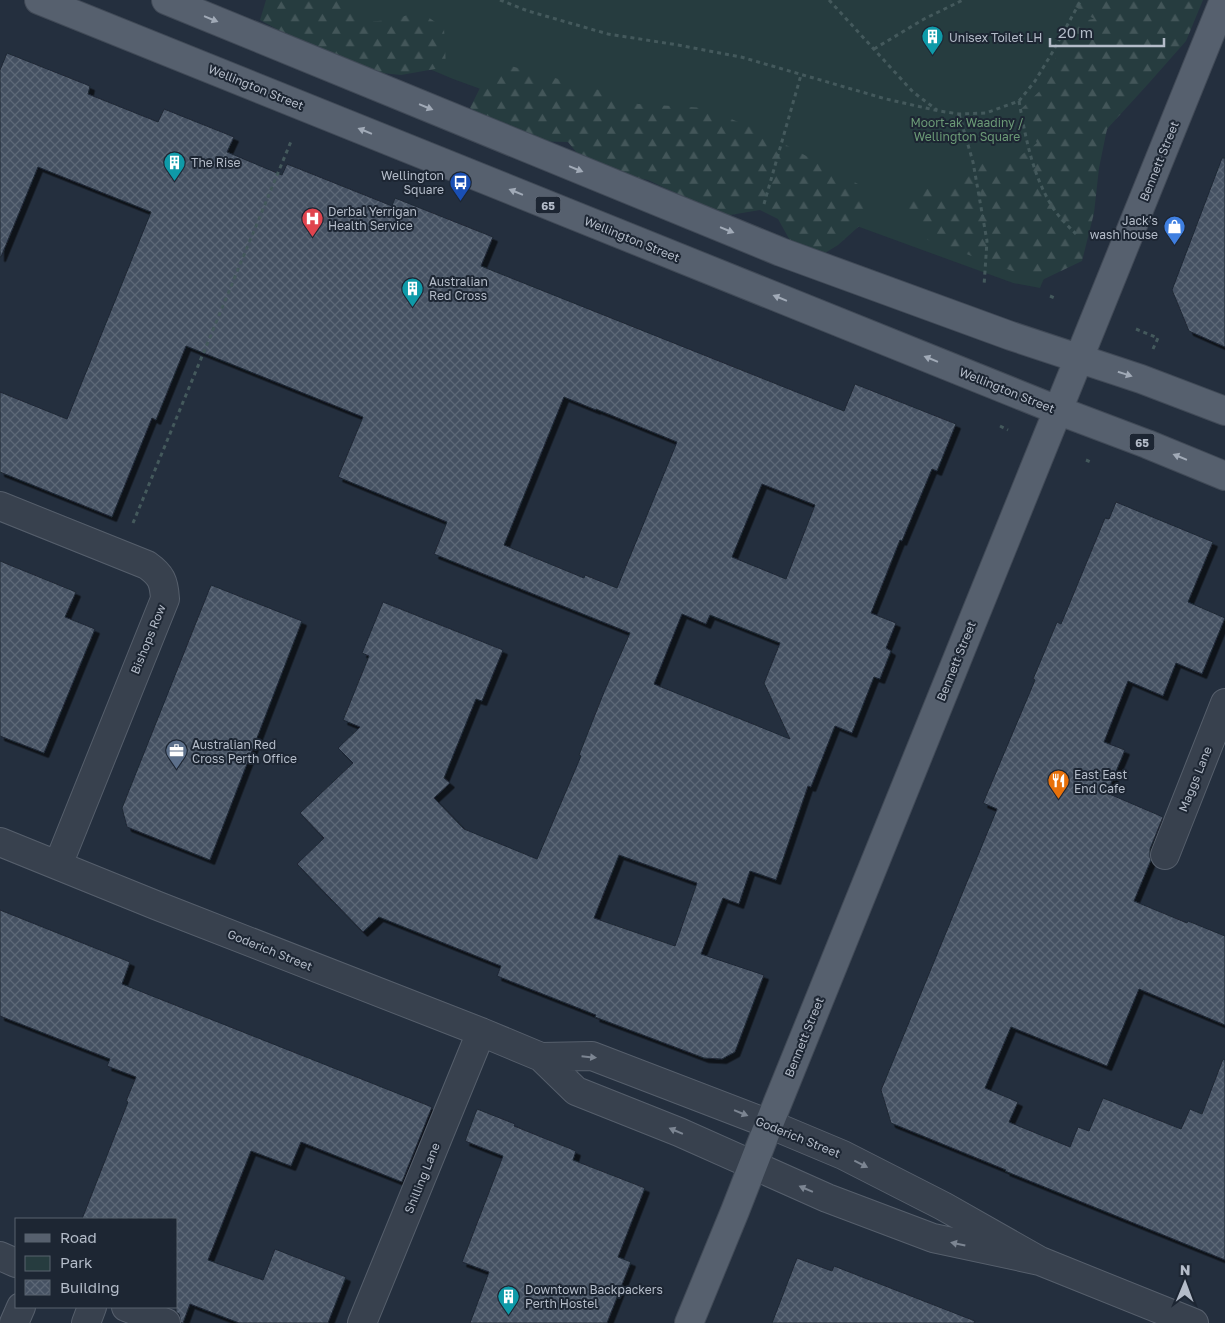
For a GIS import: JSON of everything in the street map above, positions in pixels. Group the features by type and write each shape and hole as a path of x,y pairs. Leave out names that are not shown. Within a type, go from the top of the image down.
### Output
{"main road":[{"name":"Wellington Street","path":"39,0 1225,476"},
{"path":"166,0 781,252 996,331 1141,379 1225,411"},
{"name":"Bennett Street","path":"689,1323 1224,0"}],"street":[{"name":"Bishops Row","path":"0,506 147,565 156,571 162,579 164,588 165,598 58,865"},
{"name":"Maggs Lane","path":"1165,855 1225,703"},
{"name":"Goderich Street","path":"0,842 541,1057 576,1091 679,1132 827,1198 933,1238 1040,1261"},
{"name":"Shilling Lane","path":"362,1323 481,1032"},
{"name":"Goderich Street","path":"541,1057 592,1056 769,1124 852,1160 943,1206 1040,1261 1194,1323"},
{"path":"0,1256 15,1263"},
{"path":"14,1323 21,1308"},
{"path":"86,1323 92,1308"},
{"path":"128,1308 166,1323"}],"path":[{"path":"500,0 528,11 608,34 741,57 886,99 959,114 986,113 1019,101 1035,81 1081,0"},
{"path":"828,0 914,92 939,111"},
{"path":"873,50 924,19 963,0"},
{"path":"764,204 801,75"},
{"path":"1019,101 1026,141 1036,174 1056,211 1076,234"},
{"path":"959,114 973,162 987,241 984,286"},
{"path":"120,554 294,134"},
{"path":"1050,296 1057,299"},
{"path":"1136,329 1158,338"},
{"path":"997,425 1008,430"}],"green space":[{"name":"Moort-ak Waadiny / Wellington Square","path":"266,0 1162,0 1040,288 1013,283 453,79"},
{"path":"266,0 336,0 363,22 393,20 419,11 444,28 446,67 401,75 372,72 317,51 260,20"},
{"path":"1065,0 1203,0 1186,41 1107,129 1099,168 1094,213 1082,261 1040,281 928,240 901,205 915,190 961,185 980,163 1010,164 1037,143 1017,113 1045,86 1055,63 1060,24 1094,19"},
{"path":"500,63 599,90 638,104 705,108 762,132 858,184 866,220 838,245 812,261 792,244 778,219 760,210 724,216 648,180 591,170 568,142 522,141 470,108 480,88"}],"building":[{"path":"7,53 90,86 88,94 158,122 164,109 234,137 227,152 282,175 287,164 392,206 395,198 493,237 481,266 844,411 855,384 956,424 937,471 932,469 902,541 900,540 871,613 896,623 886,648 891,651 880,679 874,677 852,733 835,726 811,787 808,786 776,880 750,871 739,904 723,898 701,954 764,975 735,1052 722,1059 704,1058 595,1017 596,1015 497,976 501,966 379,917 363,932 297,864 324,838 300,813 353,763 338,748 360,727 343,720 369,656 362,653 383,602 503,650 482,701 476,699 444,778 450,783 434,798 464,829 537,859 581,756 579,755 604,692 630,633 434,554 447,522 338,477 363,417 186,346 156,420 152,418 112,517 0,472 0,392 67,419 151,212 38,167 0,257 0,70","holes":["564,397 677,442 617,588 585,575 584,578 504,545","762,484 815,505 786,579 732,557","682,614 706,624 710,615 780,643 764,683 790,739 654,684","619,855 697,883 675,946 594,918"]},
{"path":"1222,158 1225,158 1225,347 1189,331 1172,290"},
{"path":"1116,502 1213,542 1188,602 1225,618 1202,674 1176,663 1163,696 1128,681 1104,742 1125,750 1107,793 1163,817 1150,849 1151,860 1134,901 1187,923 1188,921 1225,936 1225,1025 1139,989 1107,1066 1011,1027 985,1088 1018,1102 1009,1122 1070,1147 1078,1127 1089,1131 1103,1098 1181,1129 1190,1109 1202,1114 1223,1059 1225,1060 1225,1260 891,1123 881,1090 997,809 983,803 1035,680 1033,679 1057,622 1061,624 1105,518 1109,519"},
{"path":"0,561 76,592 65,617 95,629 44,753 0,736"},
{"path":"211,585 302,621 210,860 127,827 122,808"},
{"path":"0,910 130,962 122,984 432,1107 402,1182 301,1142 291,1166 251,1151 208,1260 263,1280 275,1249 346,1277 328,1323 239,1323 190,1304 183,1323 181,1323 179,1314 176,1312 176,1308 178,1308 178,1218 82,1218 136,1077 107,1066 110,1059 0,1016"},
{"path":"477,1109 576,1151 573,1160 645,1188 618,1257 631,1262 607,1323 470,1323 489,1272 462,1262 503,1156 465,1141"},
{"path":"797,1258 832,1271 834,1266 975,1321 974,1323 772,1323"}],"place":[{"name":"Unisex Toilet LH","path":"933,56"},
{"name":"The Rise","path":"175,181"},
{"name":"Wellington Square","path":"460,201"},
{"name":"Derbal Yerrigan Health Service","path":"312,237"},
{"name":"Jack's wash house","path":"1174,246"},
{"name":"Australian Red Cross","path":"413,307"},
{"name":"Australian Red Cross Perth Office","path":"176,770"},
{"name":"East East End Cafe","path":"1058,800"},
{"name":"Downtown Backpackers Perth Hostel","path":"509,1315"}]}
